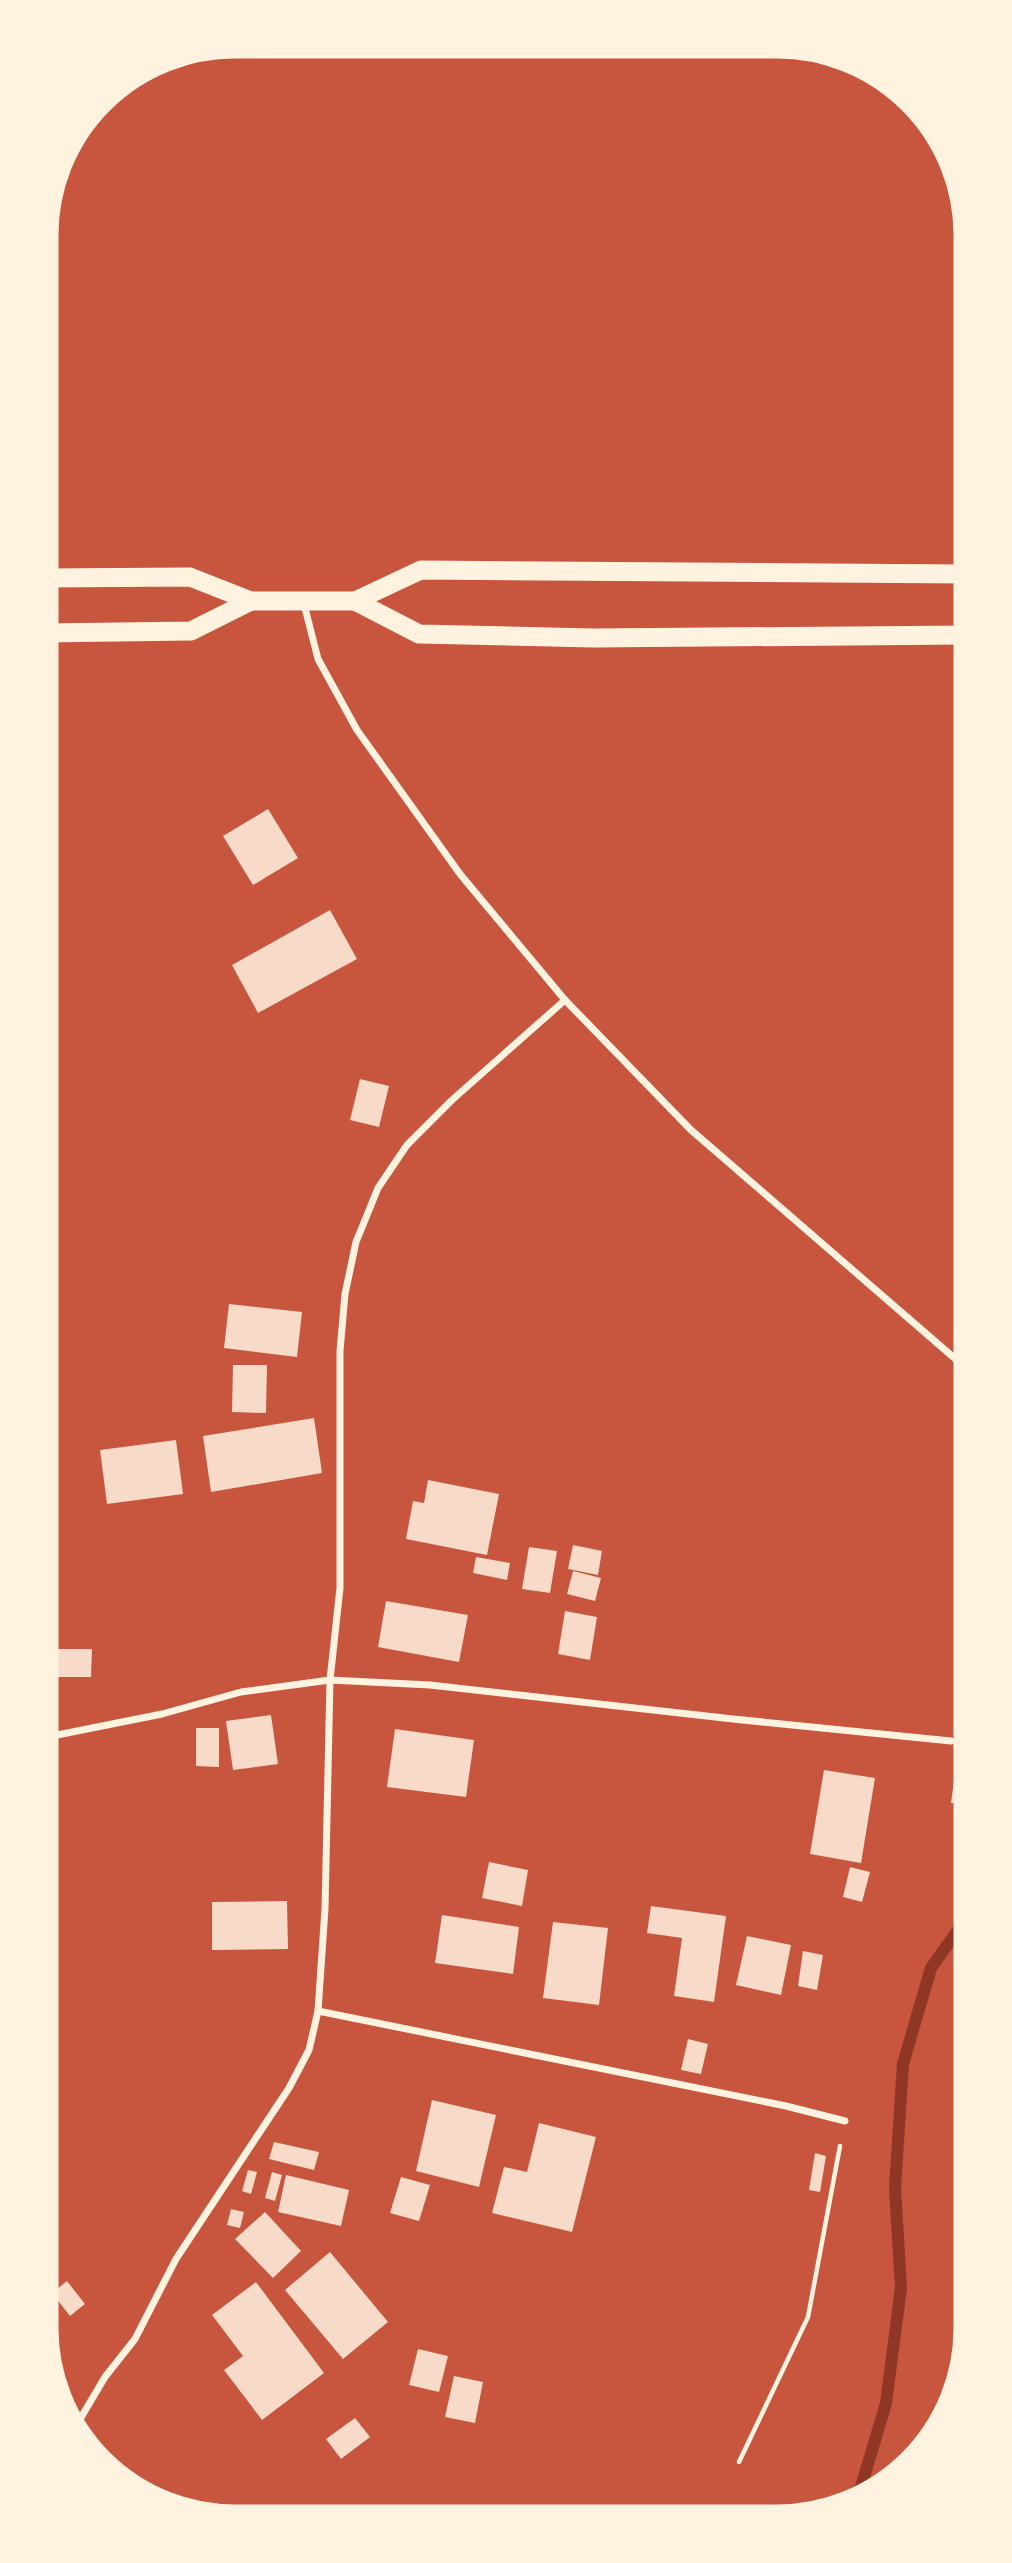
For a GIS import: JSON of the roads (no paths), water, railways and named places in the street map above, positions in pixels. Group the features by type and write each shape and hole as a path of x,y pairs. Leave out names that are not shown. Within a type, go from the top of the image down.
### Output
{"highway":[{"path":"355,601 421,570 958,573"},
{"path":"55,578 190,576 251,601 355,601 419,634 593,638 958,635"},
{"path":"55,634 191,631 251,601"}],"street":[{"path":"303,600 318,659 356,730 460,874 565,1000 691,1130 957,1361"},
{"path":"79,2420 105,2377 135,2339 176,2259 289,2088 309,2050 318,2011 325,1909 330,1680 340,1588 340,1351 345,1294 356,1242 379,1188 407,1145 452,1100 565,1000"},
{"path":"54,1736 162,1714 241,1692 330,1680 430,1685 951,1741"},
{"path":"318,2011 773,2103 845,2121"}],"waterway":[{"path":"860,2488 886,2403 901,2288 895,2188 903,2064 931,1968 957,1931"}]}
